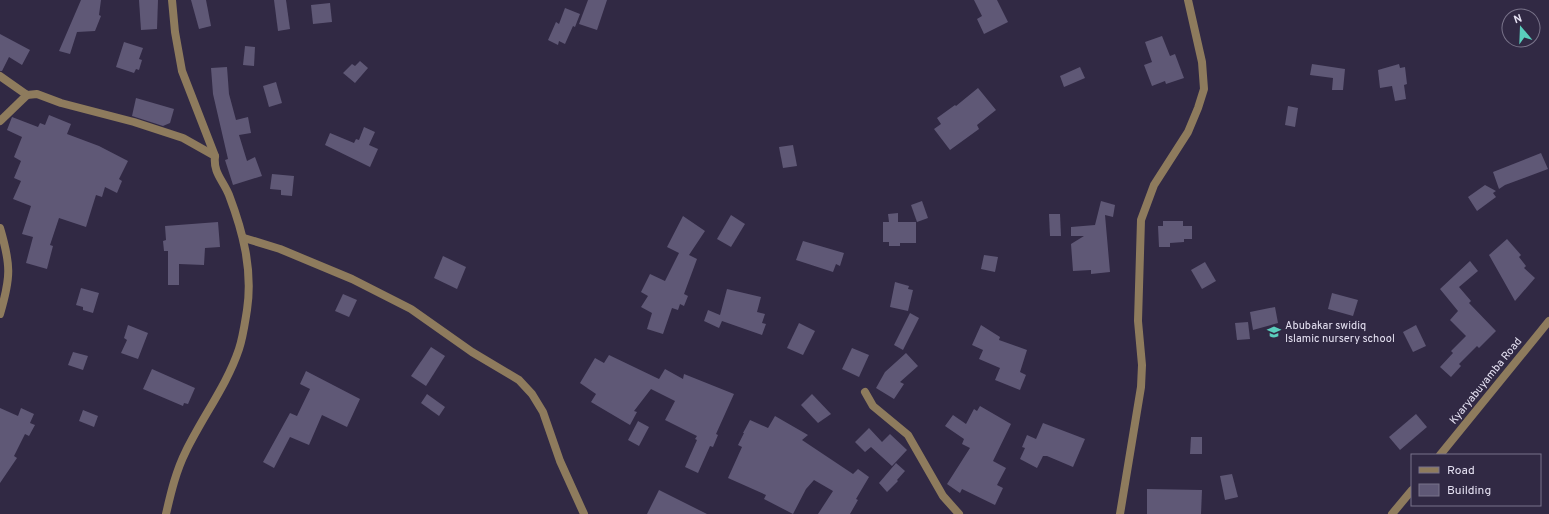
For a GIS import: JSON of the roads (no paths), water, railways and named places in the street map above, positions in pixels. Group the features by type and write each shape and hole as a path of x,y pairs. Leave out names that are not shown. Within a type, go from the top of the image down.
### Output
{"street":[{"path":"166,514 172,486 185,451 225,380 239,348 248,309 249,272 244,238 228,193 213,166 215,156 182,71 175,32 172,0"},
{"path":"1120,514 1141,387 1142,365 1138,321 1141,220 1154,185 1188,132 1204,89 1202,62 1188,0"},
{"path":"0,76 27,95"},
{"path":"0,121 27,95 37,94 61,103 141,124 183,138 215,156"},
{"path":"0,228 8,263 9,282 0,314"},
{"path":"244,238 280,249 352,278 411,309 472,352 519,380 532,394 543,412 560,461 584,514"},
{"name":"Kyaryabuyamba Road","path":"1441,454 1549,321"},
{"path":"865,392 873,406 908,435 943,496 959,514"},
{"path":"1392,514 1411,491"}],"place":[{"name":"Abubakar swidiq Islamic nursery school","path":"1274,332"}]}
